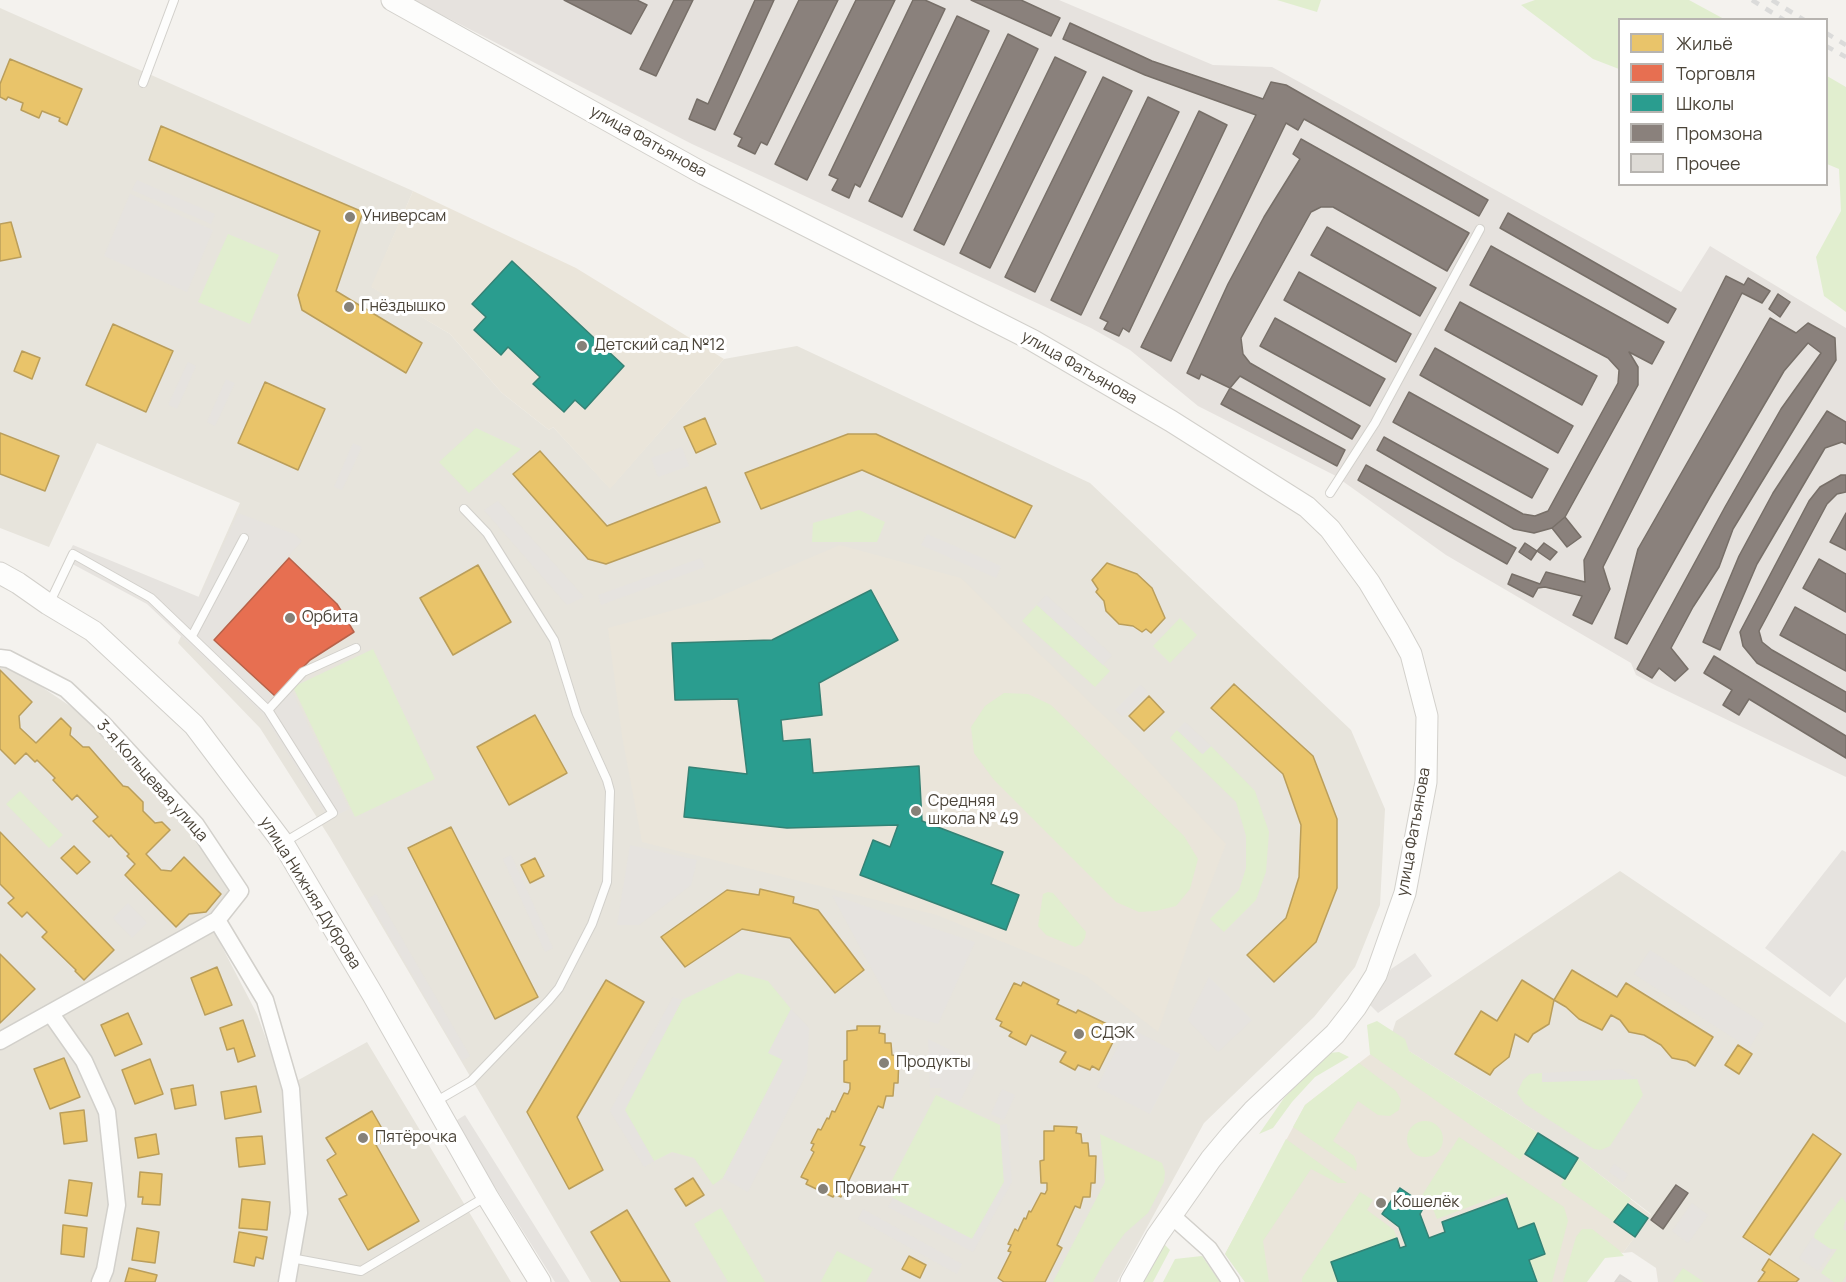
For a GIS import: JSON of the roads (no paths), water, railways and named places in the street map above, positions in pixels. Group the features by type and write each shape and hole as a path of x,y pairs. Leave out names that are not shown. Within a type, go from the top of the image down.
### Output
{"street":[{"name":"улица Фатьянова","path":"392,0 704,174 1042,346 1171,421 1307,507 1330,529 1369,582 1411,654 1427,717 1426,782 1405,893 1376,975 1356,1007 1335,1034 1253,1111 1197,1177 1131,1282"},
{"name":"улица Нижняя Дуброва","path":"0,573 93,631 194,725 283,843 487,1196 540,1282"},
{"name":"3-я Кольцевая улица","path":"0,658 8,658 66,689 104,725 196,825 240,891 217,920"},
{"path":"0,1041 217,920 265,1000 291,1089 299,1213 287,1282"},
{"path":"51,1014 84,1061 107,1112 117,1205 105,1270 100,1282"},
{"path":"1171,1215 1209,1249 1231,1282"}],"lane":[{"path":"143,83 174,0"},
{"path":"1330,493 1375,423 1480,229"},
{"path":"434,1102 471,1081 559,988 592,924 607,882 610,791 577,714 554,640 487,533 464,509"},
{"path":"192,636 244,538"},
{"path":"48,604 73,554 152,598 268,710 333,813 283,843"},
{"path":"268,710 303,672 356,648"},
{"path":"291,1258 361,1271 487,1196"}],"railway":[{"path":"1752,0 1781,18"},
{"path":"1772,0 1801,18"},
{"path":"1828,34 1846,45"},
{"path":"1828,47 1846,57"}],"place":[{"name":"Универсам","path":"350,217"},
{"name":"Гнёздышко","path":"349,307"},
{"name":"Детский сад №12","path":"582,346"},
{"name":"Орбита","path":"290,618"},
{"name":"Средняя школа № 49","path":"916,811"},
{"name":"СДЭК","path":"1079,1034"},
{"name":"Продукты","path":"884,1063"},
{"name":"Пятёрочка","path":"363,1138"},
{"name":"Провиант","path":"823,1189"},
{"name":"Кошелёк","path":"1381,1203"}]}
